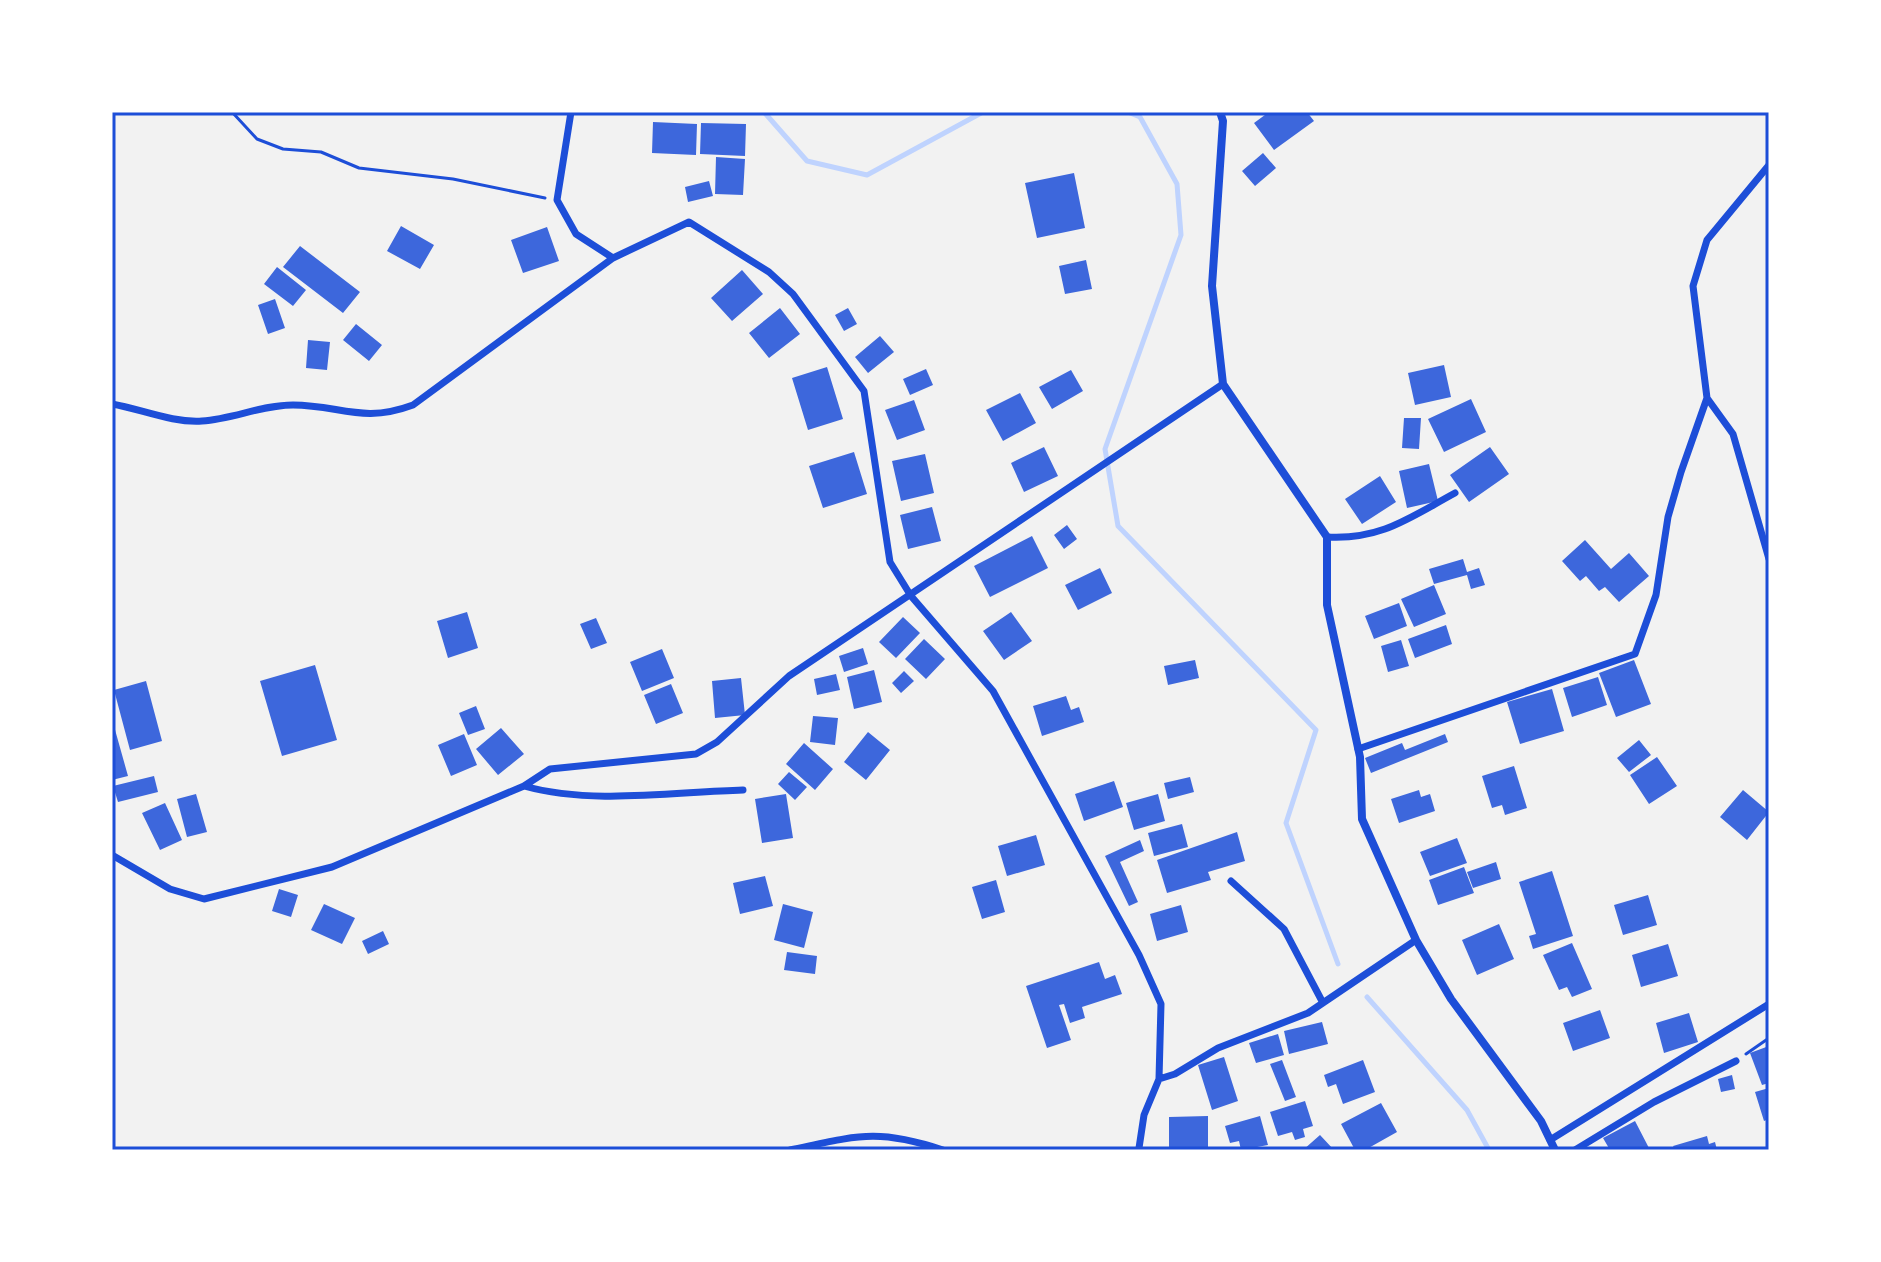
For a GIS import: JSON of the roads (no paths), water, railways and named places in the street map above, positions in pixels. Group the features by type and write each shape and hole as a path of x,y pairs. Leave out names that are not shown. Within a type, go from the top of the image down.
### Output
{"street":[{"path":"571,112 557,200 576,234 613,258"},
{"path":"1220,112 1223,121 1212,286 1223,384 1327,537 1327,605 1358,749 1362,819 1416,940 1451,999 1517,1085 1555,1150"},
{"path":"1358,749 1635,654 1656,595 1668,517 1707,398 1693,286 1707,240 1769,165"},
{"path":"112,404 179,420 203,421 295,405 352,415 388,414 413,405 613,258 689,222 769,272 793,294 864,391 890,562 911,596 993,691 1139,955 1161,1004 1159,1079 1144,1115 1138,1149"},
{"path":"112,855 170,889 204,899 332,867 524,786 550,769 696,754 717,742 789,676 1074,488 1223,384"},
{"path":"1707,398 1733,434 1769,559"},
{"path":"1327,537 1359,539 1393,526 1455,493"},
{"path":"524,786 549,793 595,794 743,790"},
{"path":"1231,881 1284,929 1323,1003"},
{"path":"1159,1079 1175,1074 1218,1048 1271,1030 1323,1003 1416,940"},
{"path":"1550,1140 1769,1004"},
{"path":"1575,1150 1654,1102 1736,1061"},
{"path":"790,1150 851,1135 874,1134 943,1150"}],"waterway":[{"path":"764,112 807,161 867,175 983,112"},
{"path":"1128,112 1140,117 1177,184 1181,235 1105,449 1118,526 1316,730 1286,823 1338,964"},
{"path":"1367,997 1467,1110 1489,1150"}]}
